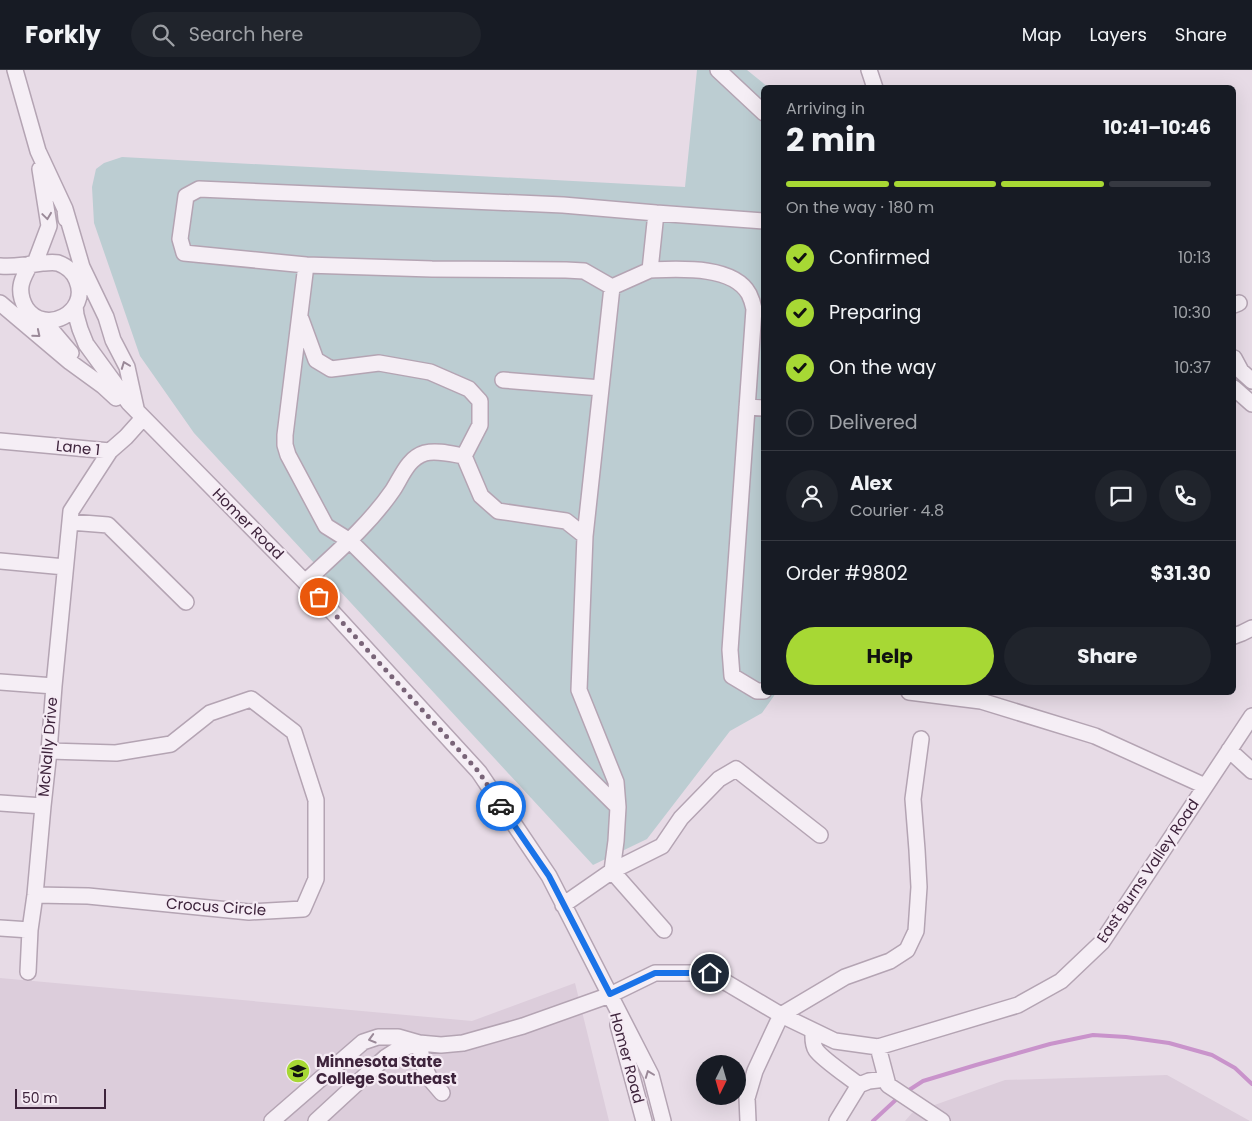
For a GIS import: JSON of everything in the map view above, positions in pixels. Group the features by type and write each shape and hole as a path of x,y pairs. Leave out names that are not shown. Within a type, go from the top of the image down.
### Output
{"street":[{"path":"15,70 38,151 49,226 21,285 23,303 28,310"},
{"path":"718,70 761,110"},
{"path":"869,70 874,85"},
{"path":"38,151 65,209 82,267 127,367 140,415"},
{"path":"612,286 584,271 432,269 306,264 184,254 180,239 186,196 199,190 554,204 761,221"},
{"name":"Homer Road","path":"65,209 74,275 78,282 79,290 75,306 76,314 86,344 140,415 305,582 479,772 549,876 564,904 651,1075 663,1121"},
{"path":"650,270 656,213"},
{"path":"0,266 50,262 68,268 74,275"},
{"path":"306,264 285,445 288,455 326,526 350,541 618,807"},
{"path":"612,286 650,270 715,272 734,278 748,293 754,309 730,650 732,676 757,691 761,691"},
{"path":"612,286 586,536 579,690 616,782 618,807 612,871 664,930"},
{"name":"Homer Road","path":"0,293 28,310 32,315 43,320 110,394 140,415"},
{"name":"Homer Road","path":"0,303 70,362 103,386"},
{"path":"43,320 62,318 75,306"},
{"path":"300,316 316,360 331,369 379,363 430,372 469,389 480,401 480,425 464,456"},
{"path":"1236,362 1241,371 1252,381"},
{"path":"503,380 601,388"},
{"path":"1236,390 1252,404"},
{"path":"747,407 761,408"},
{"name":"Lane 1","path":"0,441 110,451 126,437 140,415"},
{"name":"McNally Drive","path":"28,972 30,930 35,895 71,511 110,451"},
{"path":"305,582 350,541 373,516 393,490 410,462 425,453 464,456"},
{"path":"464,456 481,496 498,511 566,521 586,536"},
{"path":"70,522 108,526 186,602"},
{"path":"0,561 65,567"},
{"path":"1236,635 1252,628"},
{"path":"0,682 54,686"},
{"path":"933,695 980,701 1096,736 1206,786"},
{"name":"Crocus Circle","path":"35,895 88,896 249,912 303,909 316,879 316,800 294,732 252,699 210,713 171,744 116,753 49,751"},
{"name":"East Burns Valley Road","path":"878,1047 1018,1005 1061,981 1102,942 1252,716"},
{"path":"748,1121 747,1098 755,1071 781,1015 845,977 890,961 907,950 916,931 919,887 913,799 921,739"},
{"path":"1229,750 1252,771"},
{"path":"564,904 612,871 662,846 681,818 719,779 736,769 820,835"},
{"path":"0,803 43,806"},
{"path":"0,928 30,930"},
{"path":"272,1121 363,1042 378,1037 398,1037 419,1043 441,1045 463,1043 523,1026 610,994 655,973 710,973 781,1015 836,1041 878,1047 887,1082"},
{"name":"Homer Road","path":"610,994 644,1121"},
{"path":"814,1030 813,1041 816,1050 859,1085"},
{"path":"419,1043 423,1064 430,1079 442,1093"},
{"path":"316,1121 386,1057 397,1050 419,1043"},
{"path":"837,1121 859,1085 869,1081 887,1082 928,1113 942,1121"}],"shaded area":[{"path":"697,70 747,70 766,85 761,85 761,695 775,695 762,713 730,731 647,839 593,865 194,433 140,356 94,223 92,187 96,169 104,163 122,157 685,187"},
{"name":"Minnesota State College Southeast","path":"0,978 472,1021 575,983 609,1121 0,1121"},
{"path":"1167,1075 1250,1121 905,1121 912,1113 1005,1080"}],"waterway":[{"path":"906,1092 923,1081 1050,1044 1093,1035 1169,1043 1212,1055 1235,1068 1252,1084"},
{"path":"873,1121 900,1096"}],"way so far":[{"path":"319,597 479,772 501,806"}],"place":[{"name":"Minnesota State College Southeast","path":"298,1071"}],"route":[{"path":"501,806 549,876 610,994 655,973 710,973"}]}
